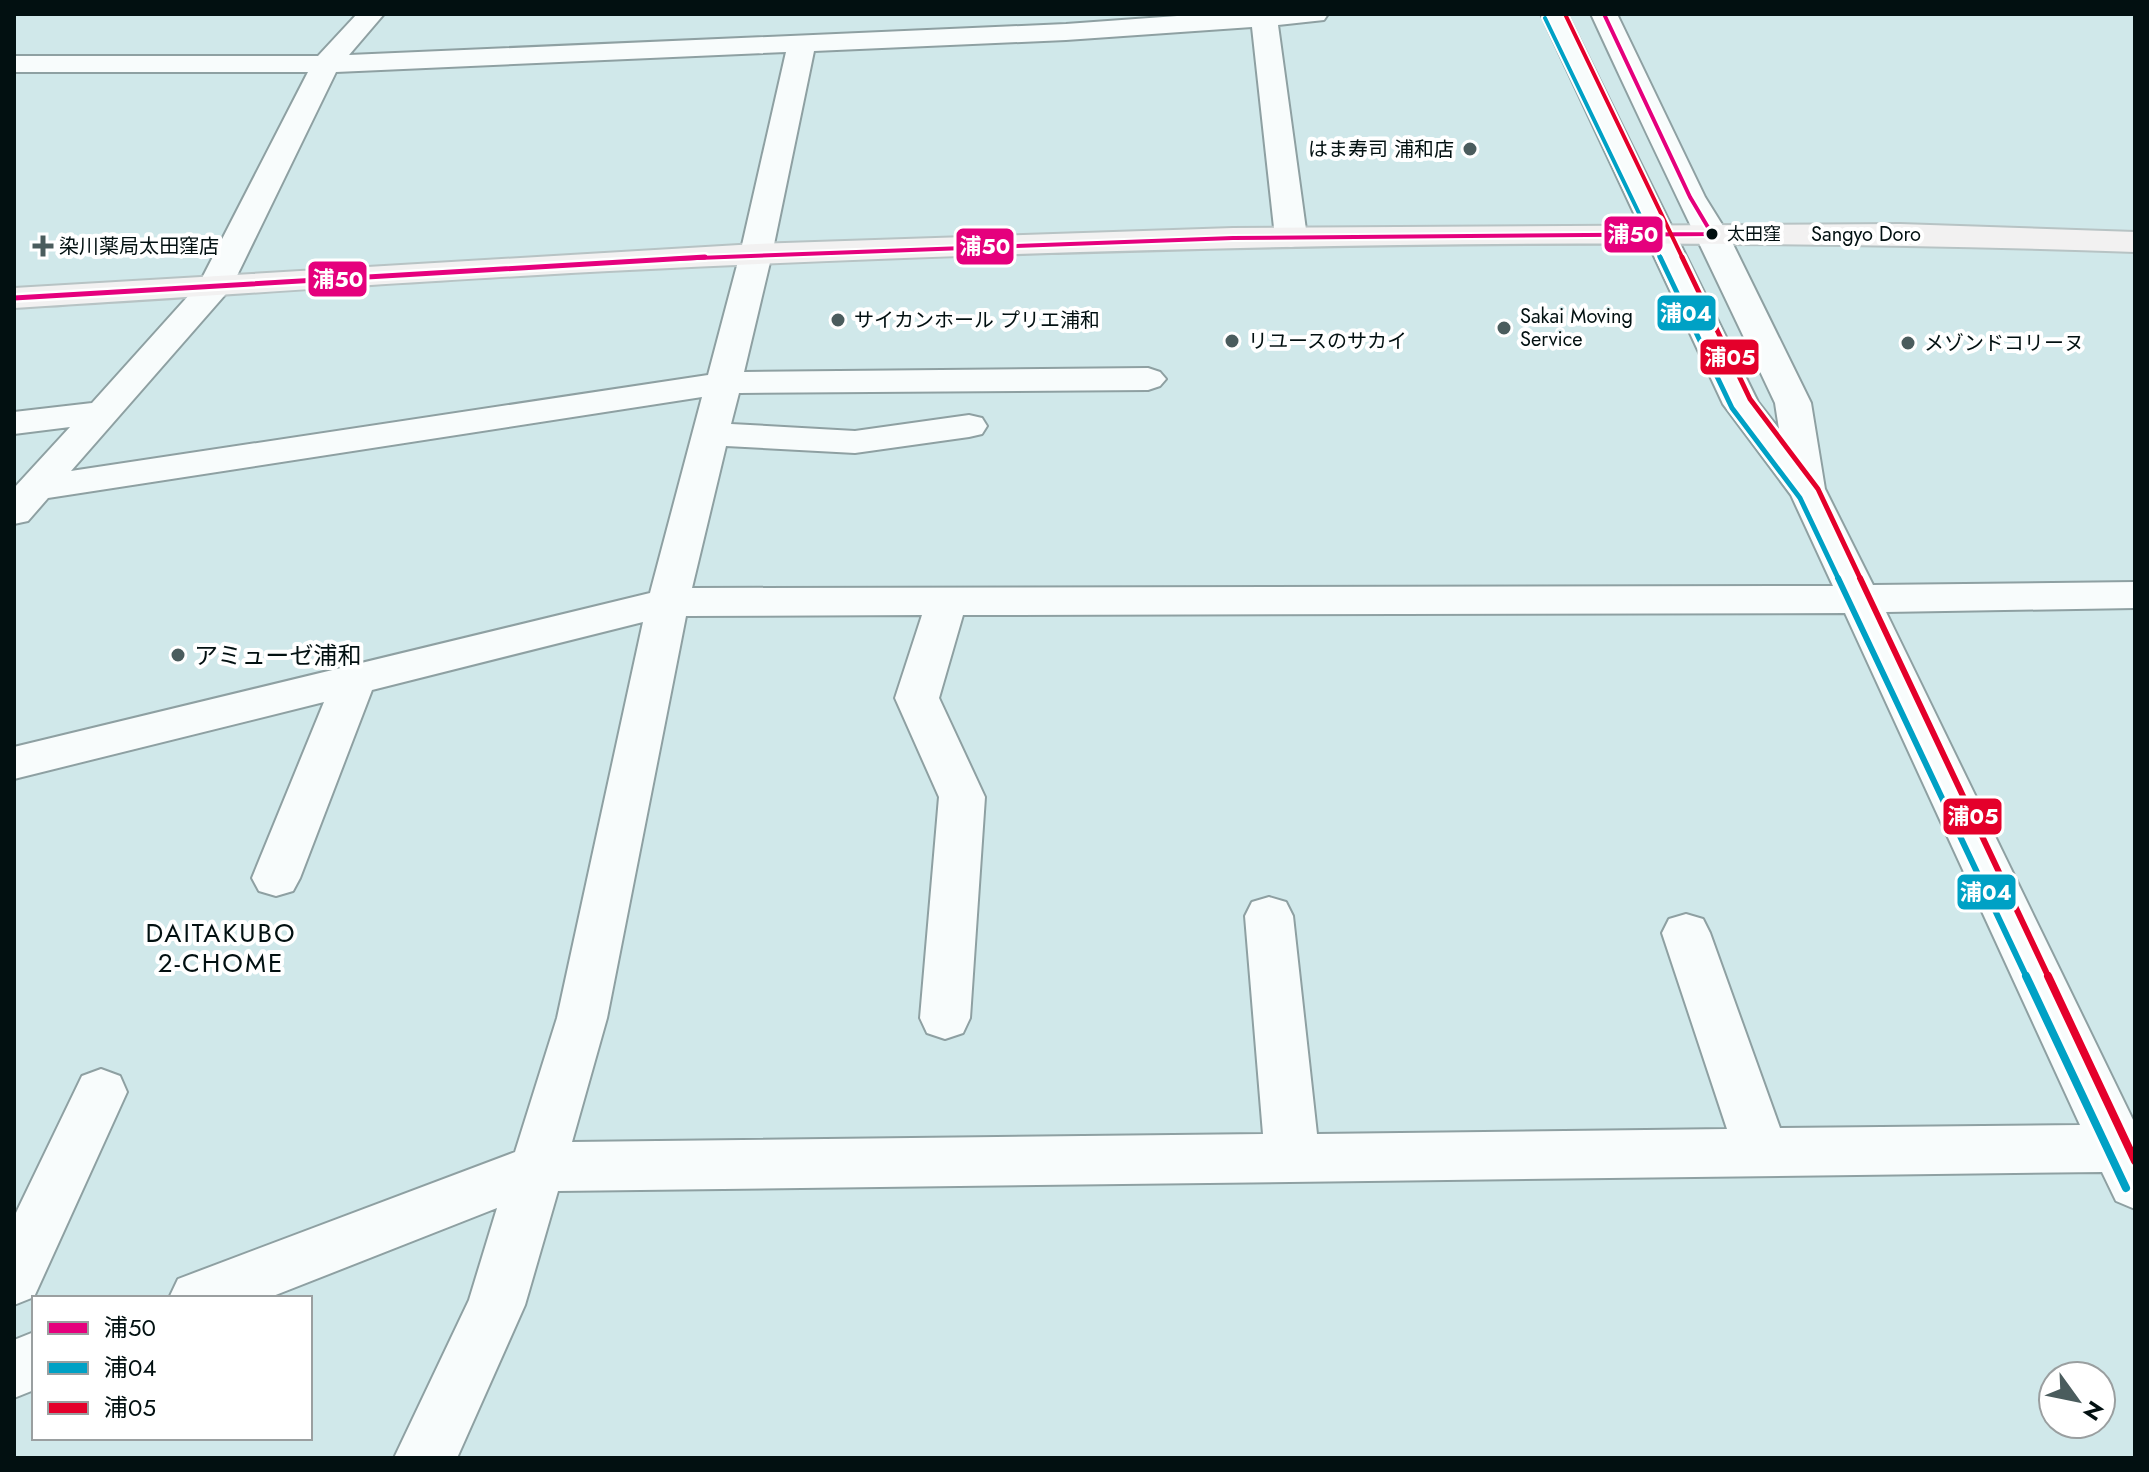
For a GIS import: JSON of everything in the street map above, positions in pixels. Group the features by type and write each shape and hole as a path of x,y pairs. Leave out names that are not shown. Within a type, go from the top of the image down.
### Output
{"main road":[{"name":"Sangyo Doro","path":"14,298 756,254 1291,237 1930,234 2135,242"}],"street":[{"path":"25,500 214,288 326,64 371,14"},
{"path":"705,46 708,14"},
{"path":"14,64 326,64 802,42 1066,23 1315,14"},
{"path":"203,1296 540,1167 1762,1153 2129,1160 1809,493 1741,404 1554,14"},
{"path":"1604,14 1690,197 1712,234 1793,403 1809,493"},
{"path":"1264,18 1291,237"},
{"path":"425,1458 496,1305 540,1167 582,1018 668,602 756,254 802,42"},
{"path":"25,500 723,383 1148,379"},
{"path":"14,423 103,412"},
{"path":"710,434 855,442 969,426"},
{"path":"14,763 668,602 1860,599 2135,595"},
{"path":"945,1018 962,797 917,698 947,601"},
{"path":"276,878 355,679"},
{"path":"1269,916 1292,1158"},
{"path":"1686,933 1762,1153"},
{"path":"14,1278 101,1092"}],"transit line":[{"name":"浦05","path":"1565,14 1750,399 1818,489 2135,1161"},
{"name":"浦50","path":"14,298 756,254 1233,238 1712,234 1690,197 1604,14"},
{"name":"浦04","path":"1545,18 1732,408 1800,498 2126,1188"}],"place":[{"name":"はま寿司 浦和店","path":"1470,149"},
{"name":"太田窪","path":"1712,234"},
{"name":"染川薬局太田窪店","path":"43,246"},
{"name":"サイカンホール プリエ浦和","path":"838,320"},
{"name":"Sakai Moving Service","path":"1504,328"},
{"name":"リユースのサカイ","path":"1232,341"},
{"name":"メゾンドコリーヌ","path":"1908,343"},
{"name":"アミューゼ浦和","path":"178,655"}],"district":[{"name":"DAITAKUBO 2-CHOME","path":"221,948"}]}
